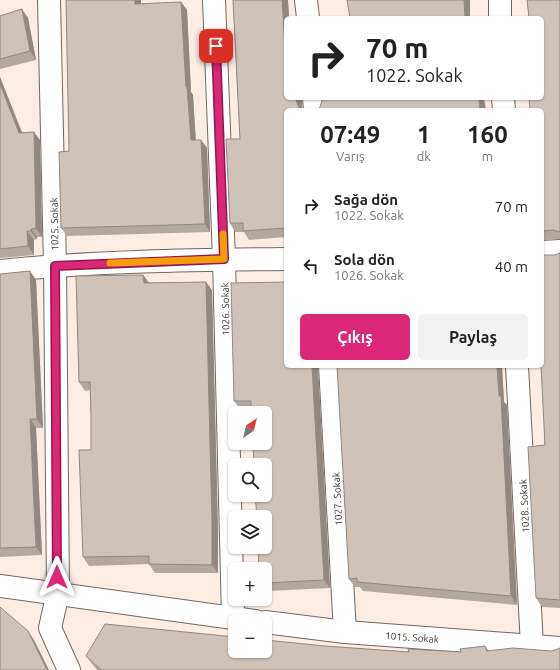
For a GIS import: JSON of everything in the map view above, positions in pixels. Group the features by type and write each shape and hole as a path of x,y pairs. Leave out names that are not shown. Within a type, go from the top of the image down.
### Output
{"street":[{"name":"1025. Sokak","path":"49,0 55,266 58,593 50,628 69,670"},
{"name":"1026. Sokak","path":"214,0 224,259 233,614"},
{"path":"306,0 308,16"},
{"path":"500,0 500,16"},
{"path":"544,252 560,251"},
{"path":"0,271 55,266 224,259 284,259"},
{"name":"1027. Sokak","path":"330,368 345,632"},
{"name":"1028. Sokak","path":"517,368 532,646"},
{"path":"0,586 228,617"},
{"name":"1015. Sokak","path":"272,623 345,632 560,648"}],"building":[{"path":"66,0 135,0 135,4 181,2 191,140 201,140 205,224 61,228 59,152 69,151"},
{"path":"233,0 282,0 284,31 284,100 296,100 299,108 284,108 284,228 243,231 243,223 230,223 226,139 240,139"},
{"path":"347,0 464,0 465,16 350,16"},
{"path":"527,0 560,0 560,232 553,230 544,231 544,108 530,108 529,100 544,100 544,16 529,16"},
{"path":"22,9 30,51 0,59 0,16"},
{"path":"0,84 19,133 34,132 36,228 31,229 31,231 27,231 28,246 0,249"},
{"path":"479,100 480,108 319,108 322,101"},
{"path":"560,253 560,600 536,598 528,447 545,445 541,368 544,368 544,255 555,255"},
{"path":"30,271 37,419 30,419 36,547 0,548 0,274"},
{"path":"143,275 144,283 206,282 212,565 149,564 149,556 83,557 79,450 91,450 91,416 90,382 79,382 76,276"},
{"path":"284,282 284,368 312,368 324,580 272,583 272,562 259,562 258,554 272,554 272,510 256,510 256,502 272,502 272,458 254,458 253,450 272,450 272,406 251,406 251,401 234,401 231,283"},
{"path":"337,368 497,368 499,396 501,396 511,596 357,582 357,578 349,579"},
{"path":"0,607 28,631 47,670 0,670"},
{"path":"105,624 228,636 228,658 272,658 272,641 409,652 408,649 461,652 460,649 485,646 487,651 513,648 552,651 560,648 560,670 101,670 86,656"}],"slow traffic":[{"path":"110,263 224,259 223,234"}],"route":[{"path":"57,577 55,266 224,259 216,46"}]}
